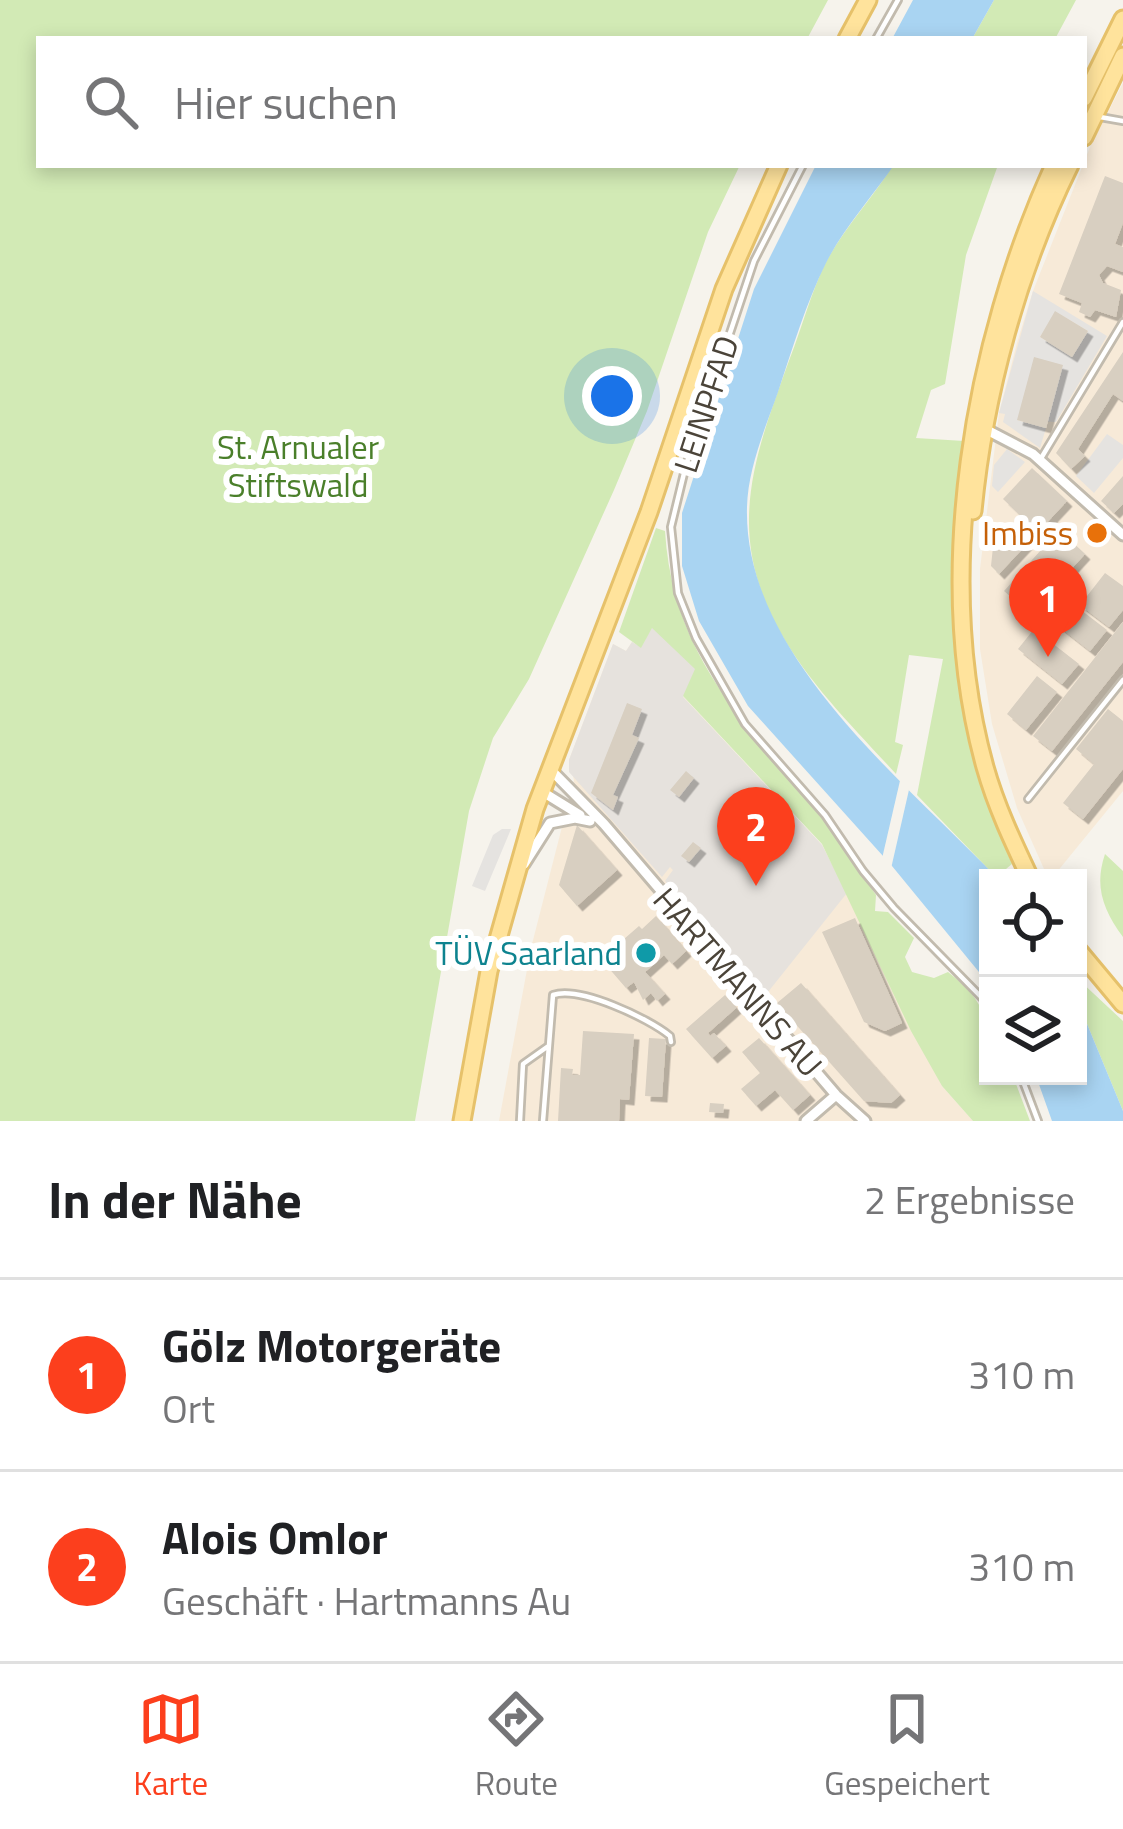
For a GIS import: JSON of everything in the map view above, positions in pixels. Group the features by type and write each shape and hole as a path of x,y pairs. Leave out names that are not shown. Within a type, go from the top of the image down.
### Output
{"main road":[{"path":"849,36 868,0"},
{"path":"1087,92 1123,19"},
{"path":"1087,130 1122,60"},
{"path":"462,1121 480,1009 541,791 669,454 724,289 778,168"},
{"path":"1026,869 994,795 979,739 967,665 964,592 980,428 1011,280 1053,168"},
{"path":"980,428 1028,271 1069,168"},
{"path":"1087,961 1123,1004"}],"street":[{"path":"980,428 1020,444 1123,535"},
{"name":"HARTMANNS AU","path":"549,768 836,1095 866,1121"},
{"name":"HARTMANNS AU","path":"541,791 615,838"},
{"path":"515,874 550,823 575,818 590,821"},
{"path":"806,1121 836,1095"}],"lane":[{"path":"878,36 898,0"},
{"path":"1095,114 1123,121"},
{"name":"LEINPFAD","path":"800,168 749,275 672,515 677,593 703,651 745,724 825,814 863,871 979,994"},
{"path":"1040,460 1123,322"},
{"path":"1028,799 1122,684"},
{"path":"543,1121 553,995 566,992 644,1020 666,1032 671,1042"},
{"path":"520,1121 523,1064 547,1047"},
{"path":"1024,1085 1038,1121"}],"shaded area":[{"path":"1123,83 1123,791 1059,869 1044,869 1017,808 992,724 980,649 980,569 999,413 1017,343 1082,168 1087,168 1087,155"},
{"path":"1033,291 1107,336 1056,422 1017,420 1046,428 1040,448 1003,422 1005,414 999,413","holes":["1056,312 1088,331 1072,357 1040,337"]},
{"path":"1107,434 1123,445 1123,458 1094,493 1076,476"},
{"path":"1007,449 1025,462 998,492 992,486 994,465"},
{"path":"652,627 696,669 683,697 822,845 847,893 764,997 665,881 673,870 670,867 662,877 569,772 569,760 613,644 626,651 632,642 641,647"},
{"path":"632,642 822,845 942,1086 973,1121 499,1121 531,948 574,780 569,760 613,644 626,651"},
{"path":"511,829 485,891 472,886 493,835"}],"green space":[{"name":"St. Arnualer Stiftswald","path":"0,0 828,0 809,36 36,36 36,168 739,168 708,232 647,411 614,490 529,679 493,738 469,811 415,1121 0,1121"},
{"path":"994,0 1076,0 1057,36 974,36"},
{"path":"891,168 997,168 966,255 945,384 931,390 916,438 964,441 955,564 960,687 976,767 1012,864 1006,869 988,869 917,795 943,659 909,655 895,742 903,745 896,774 805,670 763,596 749,527 756,462 825,264"},
{"path":"656,528 665,531 680,609 711,676 834,832 876,895 875,911 888,912 914,938 905,957 912,972 934,978 948,972 973,995 979,1004 979,1085 1016,1085 1030,1121 973,1121 942,1086 822,844 683,696 695,669 652,628 641,648 619,632"},
{"path":"1105,854 1123,871 1123,937 1102,897"},
{"path":"1087,987 1123,1021 1123,1111 1087,1024"}],"water":[{"path":"913,0 994,0 974,36 894,36"},
{"path":"814,168 892,168 849,225 819,278 758,449 747,507 753,561 771,614 800,664 876,757 988,869 979,869 979,972 892,866 748,706 699,621 682,566 682,513 754,289"},
{"path":"1087,1024 1123,1121 1052,1121 1039,1085 1087,1085"}],"pier":[{"path":"902,772 911,781 890,873 881,863"}],"building":[{"path":"1105,176 1123,183 1123,223 1115,244 1123,247 1123,272 1107,266 1099,275 1103,283 1121,290 1116,317 1095,310 1090,317 1079,312 1082,303 1059,294"},
{"path":"1055,311 1088,331 1072,357 1040,337"},
{"path":"1123,352 1123,401 1113,394 1078,449 1085,456 1071,469 1056,453"},
{"path":"1034,357 1063,365 1046,428 1017,420"},
{"path":"1032,468 1067,501 999,574 991,566 993,547 1021,516 1003,499"},
{"path":"1123,476 1123,504 1114,513 1101,501"},
{"path":"1059,530 1085,554 1043,600 1032,590 1019,604 1004,591"},
{"path":"1105,573 1123,586 1123,610 1109,627 1080,605"},
{"path":"1073,604 1107,630 1090,651 1057,625"},
{"path":"1123,622 1123,662 1052,751 1033,736"},
{"path":"1034,629 1079,664 1062,684 1018,649"},
{"path":"1037,676 1057,692 1026,730 1007,714"},
{"path":"627,703 642,709 632,735 639,738 613,795 618,797 613,810 591,793"},
{"path":"1108,709 1123,721 1123,769 1083,819 1063,803 1094,764 1076,749"},
{"path":"686,771 694,778 679,797 670,790"},
{"path":"577,825 617,870 577,906 559,885"},
{"path":"693,842 701,848 689,862 681,856"},
{"name":"TÜV Saarland","path":"656,916 686,951 672,964 664,955 645,972 665,994 657,1001 651,993 643,1000 634,982 626,988 601,959"},
{"path":"855,918 902,1023 885,1031 864,1022 822,932"},
{"path":"801,983 900,1095 891,1103 864,1101 777,1003"},
{"path":"725,995 736,1008 708,1033 726,1046 712,1058 686,1029"},
{"path":"583,1031 634,1034 629,1100 620,1099 619,1121 558,1121 561,1068 580,1075"},
{"path":"649,1038 666,1039 662,1097 645,1096"},
{"path":"759,1038 810,1095 793,1110 775,1090 756,1106 741,1089 760,1073 742,1052"},
{"path":"710,1103 724,1104 723,1113 709,1112"}],"place":[{"name":"Imbiss","path":"1097,533"},
{"name":"Gölz Motorgeräte","path":"1048,657"},
{"name":"Alois Omlor","path":"756,886"},
{"name":"TÜV Saarland","path":"646,953"}]}
